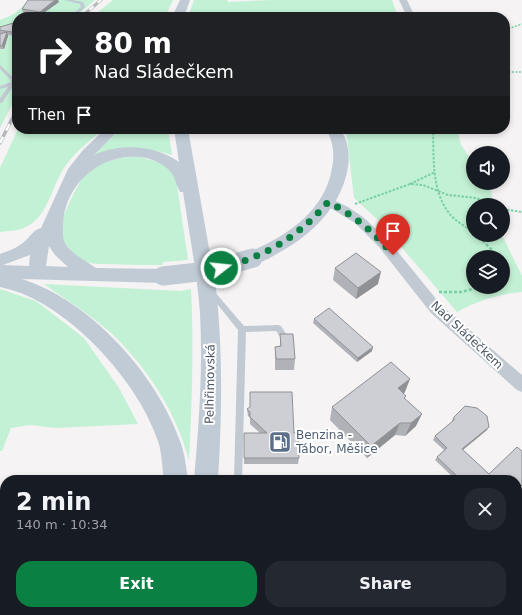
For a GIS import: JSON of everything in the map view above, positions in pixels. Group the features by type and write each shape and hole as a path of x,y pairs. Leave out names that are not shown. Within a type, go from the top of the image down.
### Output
{"main road":[{"path":"180,12 184,1"},
{"path":"183,12 184,1"},
{"path":"37,273 37,256 39,249 76,169 81,160 108,134"},
{"path":"182,134 195,212"},
{"path":"0,272 163,276 207,271 253,258 280,245 302,229 328,202 340,172 340,146 335,134"},
{"path":"68,188 85,167 102,158 122,153 146,154 166,161 176,169 184,183 195,212"},
{"name":"Pelhřimovská","path":"195,212 207,288 211,329 212,379 206,475"},
{"path":"0,260 22,252 32,246 55,216"},
{"path":"55,216 56,240 59,247 70,259 94,275"},
{"path":"0,280 34,290 54,301 87,327 119,358 135,379 160,418 169,441 175,475"}],"street":[{"path":"403,0 409,12"},
{"name":"Nad Sládečkem","path":"328,202 359,220 384,244 436,309 522,385"}],"lane":[{"path":"66,0 82,3 83,7 78,12"},
{"path":"0,66 12,79"},
{"path":"0,88 12,82"},
{"path":"0,102 12,85"},
{"path":"207,288 242,329 238,475"},
{"path":"242,329 278,328 286,338"}],"path":[{"path":"510,28 522,24"},
{"path":"510,72 522,72"},
{"path":"433,134 435,172 439,192 449,213 466,226"},
{"path":"344,210 410,184 435,172"},
{"path":"410,184 423,185 448,195 476,198"},
{"path":"510,210 522,212"},
{"path":"484,242 492,250"},
{"path":"420,288 455,293 466,290"}],"green space":[{"path":"30,0 95,0 81,12 16,12"},
{"path":"113,0 173,0 167,12 98,12"},
{"path":"194,0 227,0 228,2 272,0 392,0 396,12 190,12"},
{"path":"12,15 12,105 0,128 0,20"},
{"path":"16,134 98,134 79,150 66,165 43,212 28,226 18,230 0,232 0,168"},
{"path":"116,134 169,134 172,155 152,150 123,149 93,155"},
{"path":"347,134 458,134 461,145 466,152 466,190 491,190 492,198 466,198 466,242 505,242 509,250 466,250 466,294 505,294 472,305 457,312 380,222 354,198"},
{"path":"127,157 140,157 161,163 167,167 176,178 188,260 163,262 163,265 92,263 75,255 63,240 60,230 63,218 70,200 87,172 111,160"},
{"path":"510,251 522,276 522,292 510,293"},
{"path":"44,284 180,291 191,289 192,374 189,460 168,408 159,391 137,360 103,326"},
{"path":"0,289 36,301 84,338 119,388 138,424 56,428 30,425 11,428 2,451 0,451"}],"building":[{"path":"28,0 55,0 40,12 22,9"},
{"path":"12,23 12,32 0,30 0,27"},
{"path":"7,32 2,46 0,46 0,34"},
{"path":"356,253 381,272 358,288 335,268"},
{"path":"329,308 373,347 358,358 314,319"},
{"path":"280,334 293,334 295,359 276,359 275,347 281,346"},
{"path":"391,362 410,379 398,388 406,396 404,398 422,414 411,423 400,423 371,446 332,407"},
{"path":"250,392 292,392 294,433 298,433 299,458 244,458 244,433 267,433 250,417 250,412 247,409 250,407"},
{"path":"465,406 477,408 487,416 489,427 462,449 489,474 517,447 522,451 522,475 456,475 437,457 447,448 435,436 454,420 454,417"}],"railway":[{"path":"87,12 101,0"},
{"path":"0,143 12,119"}],"place":[{"name":"Benzina - Tábor, Měšice","path":"280,442"}],"route":[{"path":"221,268 266,253 280,245 302,229 328,202 359,220 384,244 393,255"}]}
